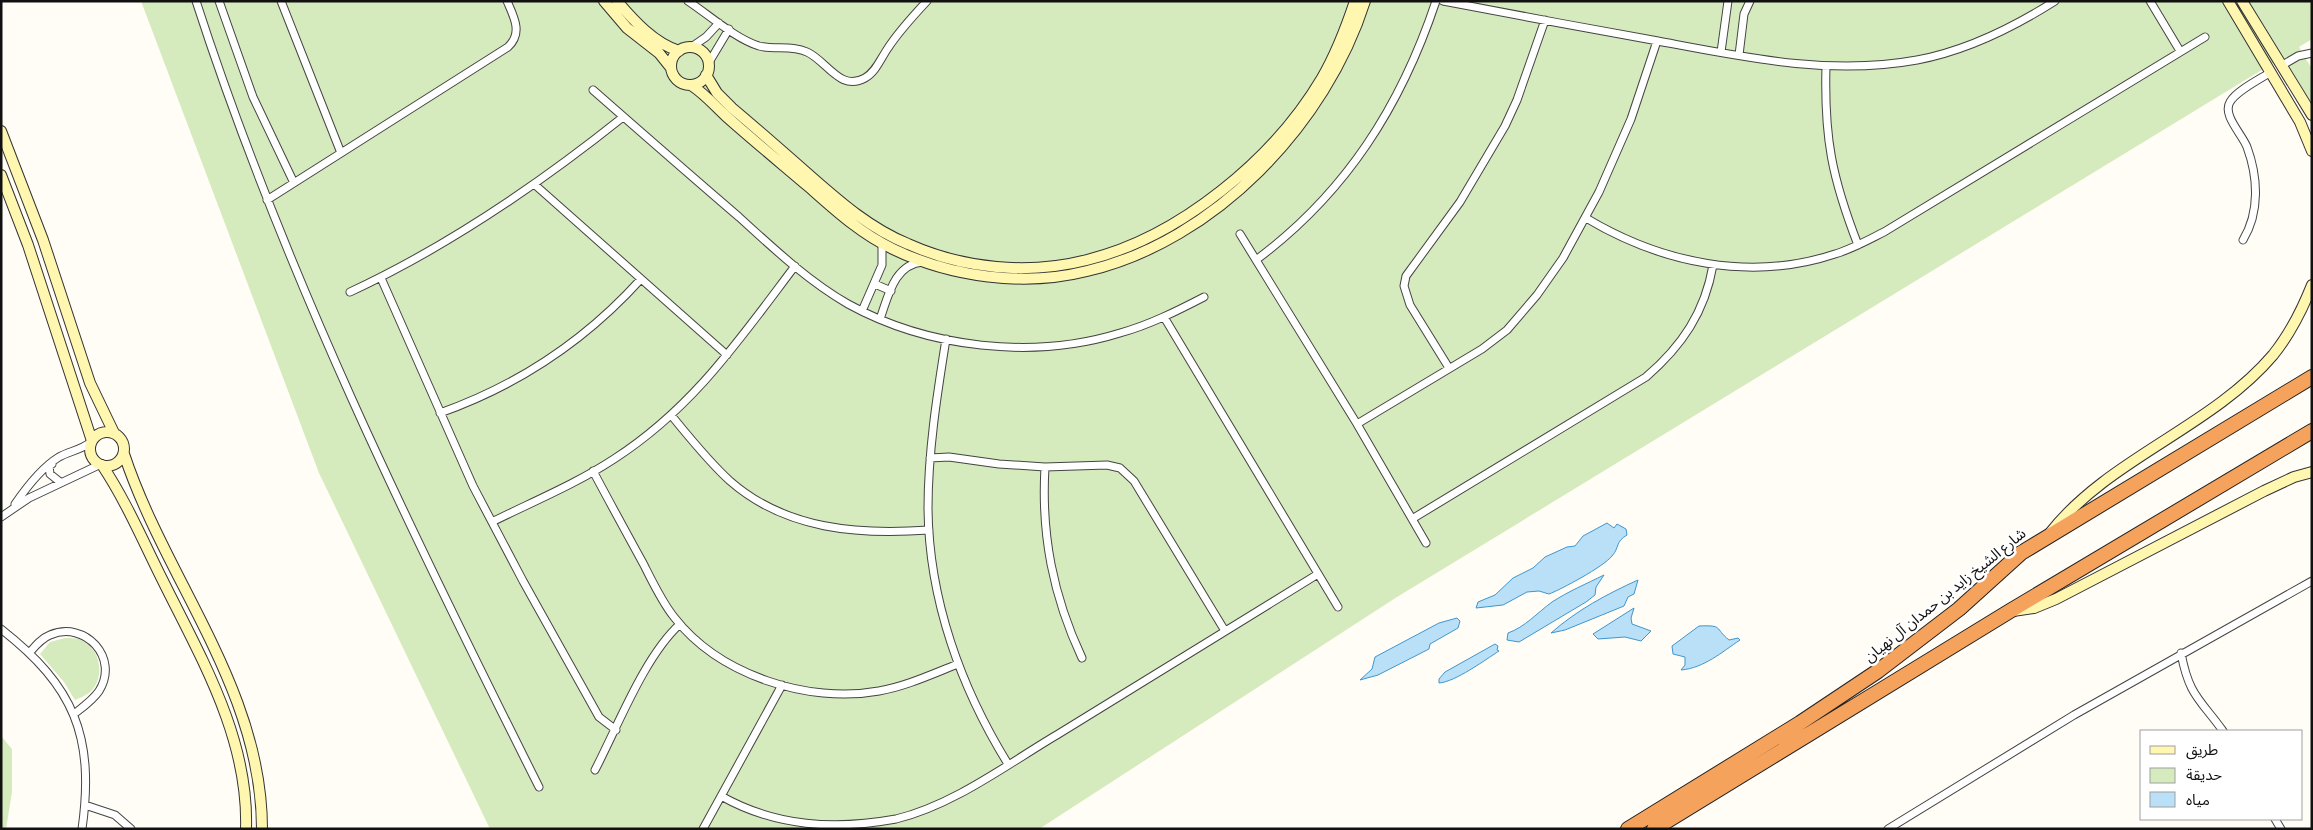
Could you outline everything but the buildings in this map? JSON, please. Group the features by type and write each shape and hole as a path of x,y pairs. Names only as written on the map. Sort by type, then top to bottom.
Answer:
{"highway":[{"name":"شارع الشيخ زايد بن حمدان آل نهيان","path":"1628,829 1800,723 1870,676 1952,614 2022,553 2312,377"},
{"path":"1654,829 2010,611 2312,432"}],"street":[{"path":"196,1 267,200 330,349 466,643 539,787"},
{"path":"219,1 253,96 294,183"},
{"path":"281,1 341,153"},
{"path":"267,200 508,47 515,39 517,29 507,1"},
{"path":"604,1 627,28 660,53 671,68 677,81 691,85 850,222 882,243 925,262 987,275 1026,278 1052,277 1086,272 1119,262 1178,233 1219,206 1241,188 1267,164 1295,132 1332,78 1352,38 1364,1"},
{"path":"617,1 634,22 664,44 702,52 708,64"},
{"path":"688,1 719,23 758,46 795,48 808,52 837,77 854,82 870,75 900,32 926,1"},
{"path":"706,75 717,94 762,134 844,205 891,237 926,252 963,262 1016,268 1052,267 1089,260 1148,236 1185,216 1234,181 1278,138 1314,91 1336,52 1355,1"},
{"path":"1256,260 1321,204 1353,166 1396,98 1436,1"},
{"path":"1443,1 1721,52 1826,66 1896,63 1939,54 1999,31 2031,16 2055,1"},
{"path":"1721,52 1728,1"},
{"path":"1739,55 1744,14 1750,1"},
{"path":"2150,1 2180,51"},
{"path":"2228,1 2300,122 2312,151"},
{"path":"2242,1 2312,115"},
{"path":"1450,368 1410,306 1404,286 1406,276 1460,202 1505,126 1524,83 1545,20"},
{"path":"671,68 673,58 706,37 719,23"},
{"path":"691,85 700,82 706,75 708,64 729,29"},
{"path":"1586,218 1628,241 1646,248 1713,265 1776,266 1806,262 1836,254 1892,227 2205,37"},
{"path":"1356,424 1496,338 1517,320 1537,296 1563,258 1586,218 1632,119 1657,41"},
{"path":"2281,66 2298,56 2312,53"},
{"path":"1826,66 1825,105 1827,138 1832,170 1840,201 1858,245"},
{"path":"2244,240 2253,221 2255,200 2254,178 2246,145 2229,116 2228,106 2234,97 2270,72"},
{"path":"593,90 795,266 833,294 862,311 912,330 971,344 1012,347 1067,344 1120,333 1164,317 1204,297"},
{"path":"350,292 381,278 450,240 534,184 623,117"},
{"path":"1,131 43,240 90,382 114,433 124,444 124,454 145,511 220,659 239,706 258,772 262,829"},
{"path":"1,175 28,245 91,442 90,453 92,458 101,465 130,514 221,700 242,774 246,829"},
{"path":"534,184 727,355"},
{"path":"1240,234 1426,543"},
{"path":"862,311 882,265 882,243"},
{"path":"880,319 897,277 904,269 914,263 925,262"},
{"path":"1412,519 1646,377 1672,353 1689,331 1706,294 1713,265"},
{"path":"492,522 594,471 633,446 671,416 700,387 727,355 795,266"},
{"path":"381,278 440,413 492,522 599,717 616,730"},
{"path":"440,413 501,388 552,358 594,326 641,278"},
{"path":"875,284 891,291"},
{"path":"2048,536 2078,501 2096,486 2195,419 2254,373 2272,355 2289,331 2312,285"},
{"path":"1164,317 1338,607"},
{"path":"946,339 930,458 929,530 939,600 958,664 978,710 1008,764"},
{"path":"671,416 731,482 756,500 784,514 820,525 857,531 894,532 929,530"},
{"path":"14,507 30,485 60,457 77,451 91,442 101,432 114,433"},
{"path":"1,517 14,507 60,482 101,465 112,465 124,454"},
{"path":"930,458 949,457 1045,467 1114,466 1130,475 1225,631"},
{"path":"49,466 50,474 60,482"},
{"path":"1045,467 1045,532 1052,576 1064,618 1082,658"},
{"path":"594,471 665,604 680,624 719,658 750,673 782,685 833,694 866,693 909,684 958,664"},
{"path":"2010,611 2034,608 2056,599 2264,491 2294,477 2312,472"},
{"path":"721,796 752,812 783,822 823,827 864,825 897,819 930,808 1008,764 1318,574"},
{"path":"1888,829 1993,763 2181,653 2312,581"},
{"path":"595,770 656,650 680,624"},
{"path":"1,629 30,652 59,685 74,714 83,752 85,805 82,829"},
{"path":"30,652 40,641 58,632 79,633 96,644 105,662 104,683 92,700 74,714"},
{"path":"2181,653 2186,678 2191,691 2222,730"},
{"path":"703,829 782,685"},
{"path":"85,805 114,815 131,829"}],"green space":[{"path":"141,1 2312,1 2312,39 2299,47 2312,69 2312,104 2283,57 1397,597 1039,829 490,829 319,473"},
{"path":"65,638 78,639 88,644 97,657 99,664 98,680 94,687 87,694 75,700 64,682 40,654 50,642"},
{"path":"1,736 12,749 12,792 6,829 1,829"}],"water":[{"path":"1607,523 1614,528 1617,524 1626,529 1627,535 1619,542 1612,556 1592,572 1549,594 1539,591 1527,592 1503,605 1476,608 1478,602 1495,595 1513,578 1533,568 1545,557 1567,547 1575,546 1583,536"},
{"path":"1604,575 1596,587 1595,595 1586,602 1519,642 1507,640 1508,633 1525,623 1552,602"},
{"path":"1638,580 1634,594 1628,597 1624,606 1565,630 1551,633 1593,603"},
{"path":"1634,608 1631,618 1632,624 1651,631 1641,641 1625,637 1598,639 1593,634"},
{"path":"1457,618 1460,621 1458,628 1430,644 1429,649 1378,675 1360,680 1372,669 1375,657 1439,623"},
{"path":"1699,626 1716,627 1729,640 1738,638 1740,640 1705,663 1681,670 1685,665 1685,657 1673,654 1672,646"},
{"path":"1495,644 1498,646 1497,650 1499,651 1461,675 1439,683 1439,679 1445,672"}]}
